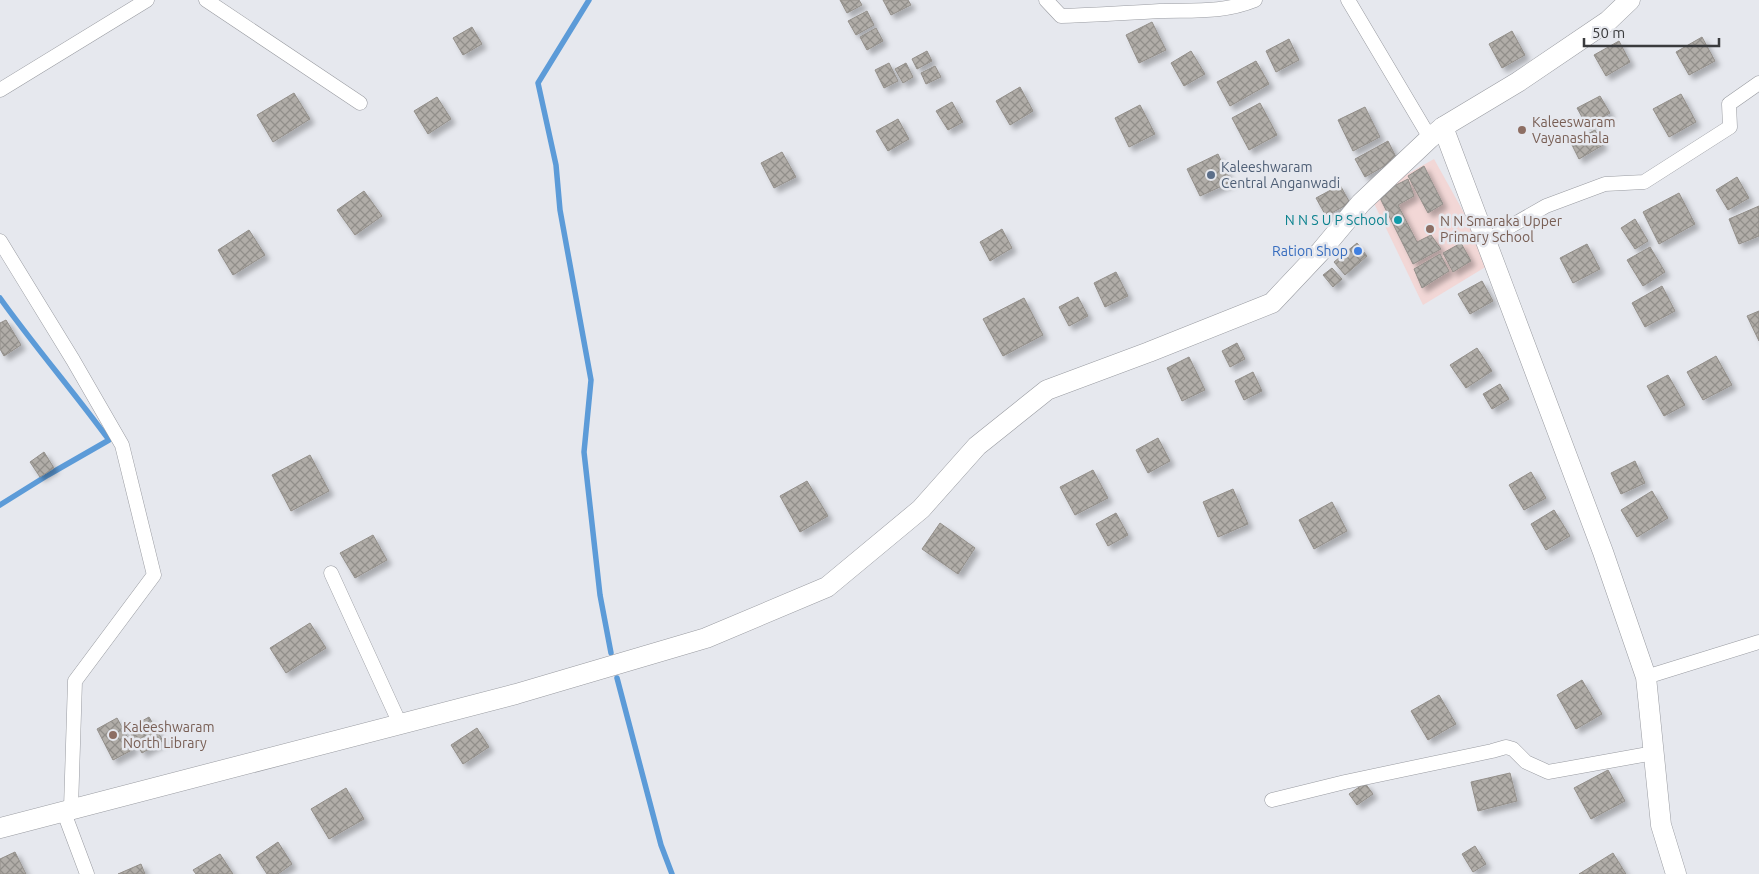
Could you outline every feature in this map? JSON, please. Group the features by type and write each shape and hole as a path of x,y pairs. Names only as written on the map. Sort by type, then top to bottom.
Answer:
{"street":[{"path":"0,90 147,0"},
{"path":"206,0 360,103"},
{"path":"1046,0 1061,16 1163,11 1208,11 1254,0"},
{"path":"1348,0 1437,133 1486,241 1603,552 1646,677 1661,825 1676,874"},
{"path":"0,828 67,809 516,694 706,638 827,587 921,509 977,446 1047,390 1272,303 1321,251 1361,203 1437,133 1518,82 1600,26 1630,0"},
{"path":"1486,241 1546,206 1605,184 1644,182 1730,127 1729,104 1759,83"},
{"path":"0,241 73,360 122,445 154,575 75,681 67,809 86,874"},
{"path":"331,573 400,724"},
{"path":"1646,677 1759,642"},
{"path":"1272,800 1506,747 1513,749 1526,762 1548,772 1654,753"}],"shaded area":[{"name":"N N Smaraka Upper Primary School","path":"1434,159 1492,263 1423,305 1370,195"}],"building":[{"path":"840,0 859,0 862,5 847,13"},
{"path":"883,0 908,0 911,5 891,15"},
{"path":"867,11 874,25 856,35 848,21"},
{"path":"1152,22 1166,50 1139,63 1126,35"},
{"path":"472,27 482,44 463,55 453,38"},
{"path":"876,28 883,41 867,50 860,37"},
{"path":"1512,31 1525,55 1502,68 1489,44"},
{"path":"1702,37 1715,61 1689,75 1676,52"},
{"path":"1289,39 1299,60 1276,72 1266,51"},
{"path":"1619,41 1630,62 1606,76 1594,55"},
{"path":"927,51 932,61 917,69 912,59"},
{"path":"1191,51 1205,74 1184,86 1171,63"},
{"path":"1256,61 1269,84 1230,106 1217,82"},
{"path":"889,63 898,81 884,88 875,70"},
{"path":"906,63 913,77 903,83 895,69"},
{"path":"935,66 941,77 926,84 921,73"},
{"path":"1020,87 1033,111 1010,125 996,101"},
{"path":"294,93 310,119 273,142 257,115"},
{"path":"1681,94 1696,122 1669,137 1653,109"},
{"path":"1600,96 1610,113 1587,126 1577,108"},
{"path":"437,97 451,119 428,134 414,111"},
{"path":"952,102 963,122 948,130 936,111"},
{"path":"1260,103 1277,135 1249,150 1232,118"},
{"path":"1140,105 1155,134 1129,147 1115,118"},
{"path":"1365,107 1380,137 1353,151 1338,120"},
{"path":"898,119 909,139 888,151 876,131"},
{"path":"1595,130 1603,145 1579,159 1571,143"},
{"path":"1388,141 1397,159 1365,177 1355,159"},
{"path":"782,152 796,177 774,188 761,163"},
{"path":"1218,154 1231,182 1200,196 1187,169"},
{"path":"1424,166 1443,204 1428,213 1408,176"},
{"path":"1737,177 1749,198 1728,210 1716,190"},
{"name":"N N S U P School","path":"1408,179 1414,196 1398,205 1417,242 1431,235 1441,249 1413,264 1378,194"},
{"path":"1340,185 1350,203 1326,216 1316,198"},
{"path":"364,191 382,216 355,235 337,210"},
{"path":"1679,193 1695,224 1659,244 1643,212"},
{"path":"1759,206 1759,236 1739,244 1729,219"},
{"path":"1635,219 1648,241 1635,249 1621,228"},
{"path":"1002,229 1012,248 990,261 980,242"},
{"path":"249,230 265,255 233,275 218,250"},
{"path":"1357,243 1367,256 1345,275 1334,262"},
{"path":"1461,243 1471,261 1453,272 1443,253"},
{"path":"1587,244 1600,269 1573,283 1560,258"},
{"path":"1650,247 1665,272 1643,286 1627,260"},
{"path":"1440,254 1449,271 1422,288 1414,269"},
{"path":"1332,268 1342,279 1333,287 1323,275"},
{"path":"1116,272 1128,296 1105,307 1094,283"},
{"path":"1482,281 1493,301 1470,314 1458,294"},
{"path":"1662,286 1675,311 1645,327 1632,303"},
{"path":"1078,297 1088,316 1069,326 1059,307"},
{"path":"1024,298 1043,335 1003,356 983,319"},
{"path":"1759,311 1759,341 1747,316"},
{"path":"6,320 21,345 4,356 0,349 0,323"},
{"path":"1237,343 1245,359 1230,367 1222,351"},
{"path":"1477,348 1492,371 1466,388 1450,365"},
{"path":"1716,356 1732,385 1703,400 1687,372"},
{"path":"1189,357 1205,390 1182,401 1167,368"},
{"path":"1253,372 1262,391 1244,400 1235,381"},
{"path":"1668,375 1685,405 1664,416 1647,386"},
{"path":"1500,384 1509,399 1492,409 1483,394"},
{"path":"1158,438 1170,461 1148,473 1136,450"},
{"path":"44,452 54,468 40,477 30,462"},
{"path":"310,455 329,491 291,511 272,475"},
{"path":"1635,461 1645,483 1621,494 1611,473"},
{"path":"1093,470 1108,498 1075,515 1060,487"},
{"path":"1531,472 1546,498 1524,510 1509,485"},
{"path":"807,481 828,516 800,532 780,496"},
{"path":"1233,489 1248,524 1218,537 1203,502"},
{"path":"1652,491 1668,518 1637,537 1621,510"},
{"path":"1332,502 1347,531 1314,549 1299,520"},
{"path":"1554,510 1570,536 1546,550 1531,524"},
{"path":"1116,513 1128,535 1108,546 1096,524"},
{"path":"940,523 975,548 958,574 922,549"},
{"path":"373,535 387,560 355,578 340,553"},
{"path":"310,623 326,648 286,673 270,648"},
{"path":"1582,680 1602,714 1576,729 1557,695"},
{"path":"1439,695 1456,724 1428,740 1411,711"},
{"path":"149,717 163,741 142,753 128,729"},
{"path":"117,718 134,749 113,760 97,729"},
{"path":"477,728 489,747 463,764 451,745"},
{"path":"1608,770 1625,801 1591,819 1574,788"},
{"path":"1510,773 1517,801 1478,811 1471,782"},
{"path":"1365,783 1373,794 1357,805 1349,794"},
{"path":"346,788 364,819 329,839 311,809"},
{"path":"278,842 292,864 278,874 267,874 256,857"},
{"path":"1475,846 1486,864 1473,872 1462,854"},
{"path":"15,852 26,874 0,874 0,859"},
{"path":"1613,853 1626,874 1579,874"},
{"path":"220,854 233,874 196,874 193,870"},
{"path":"141,864 145,874 118,874"}],"waterway":[{"path":"589,0 538,83 556,165 560,210 591,380 584,452 600,595 611,653"},
{"path":"0,298 109,440 0,505"},
{"path":"617,678 661,845 672,874"}],"place":[{"name":"Kaleeswaram Vayanashala","path":"1522,130"},
{"name":"Kaleeshwaram Central Anganwadi","path":"1211,175"},
{"name":"N N S U P School","path":"1398,220"},
{"name":"N N Smaraka Upper Primary School","path":"1430,229"},
{"name":"Ration Shop","path":"1358,251"},
{"name":"Kaleeshwaram North Library","path":"113,735"}]}
